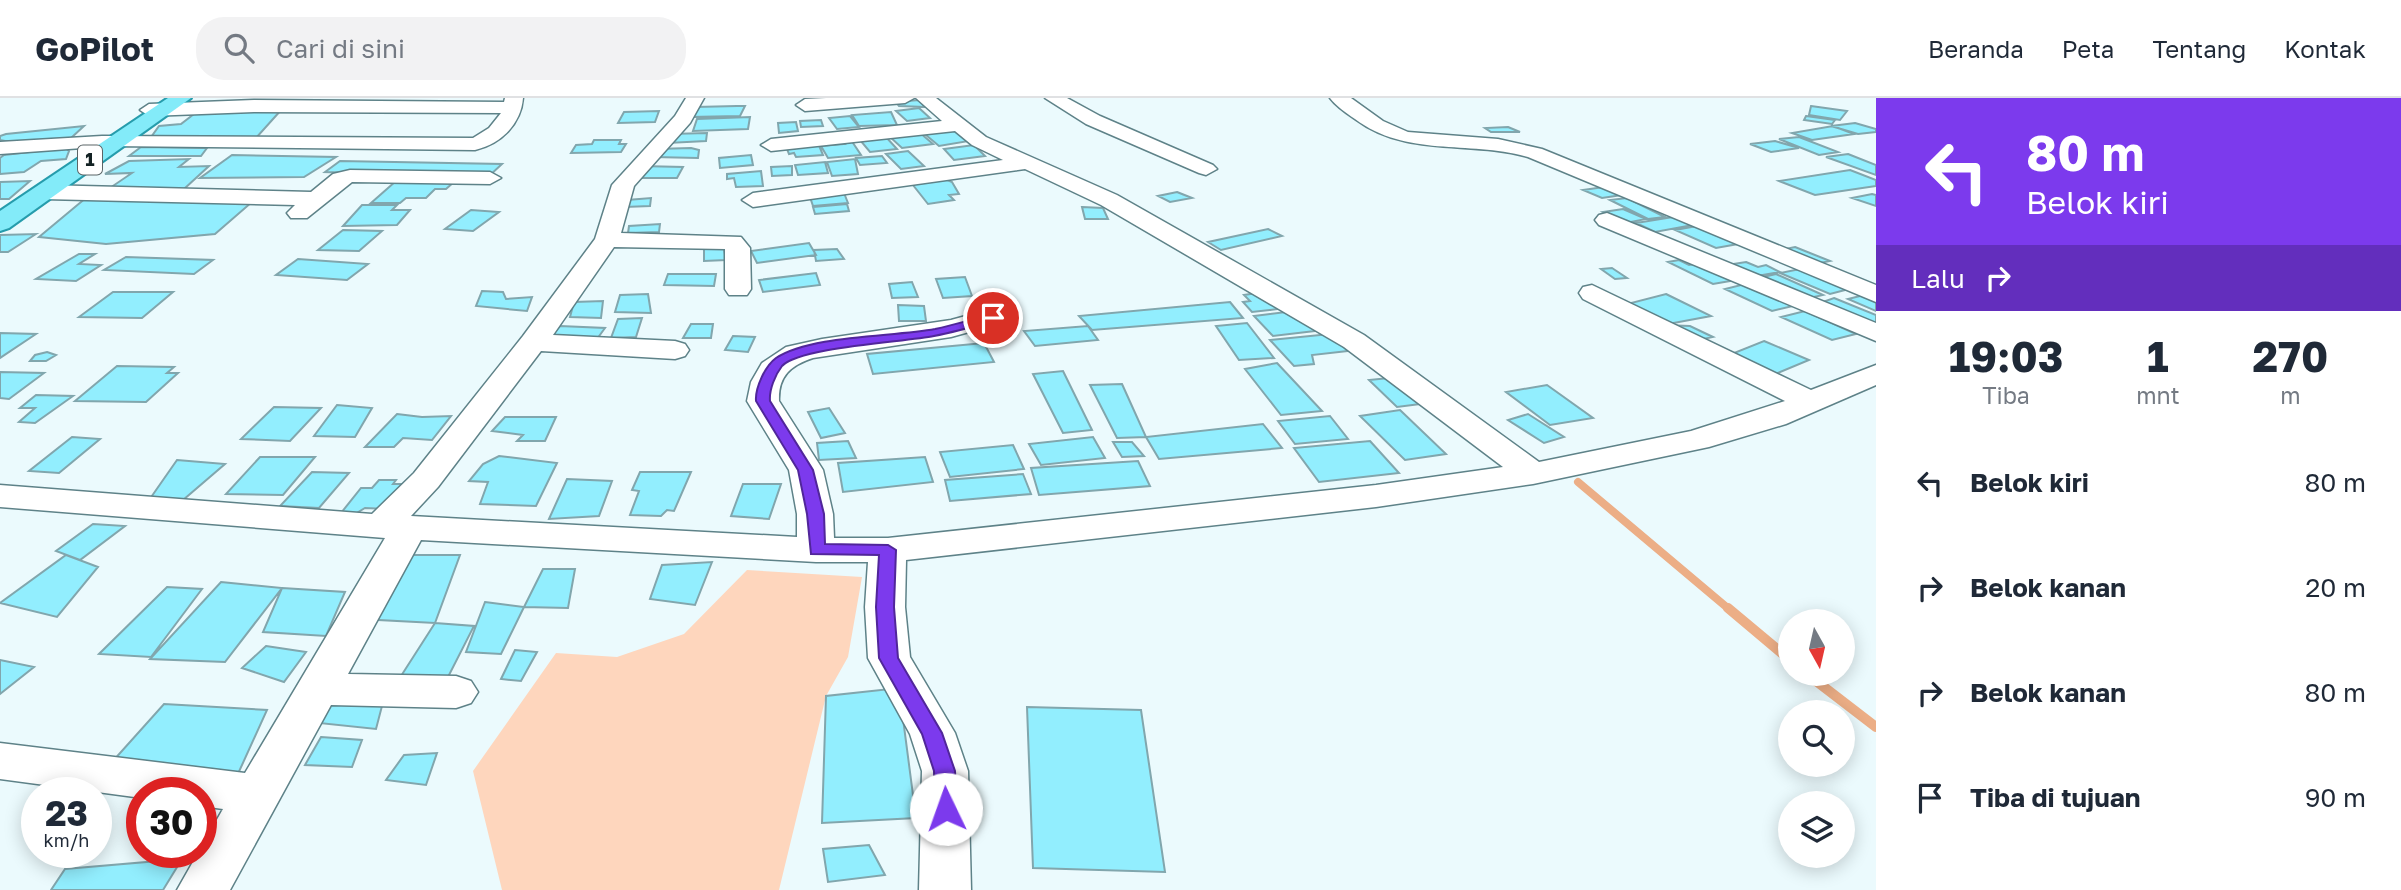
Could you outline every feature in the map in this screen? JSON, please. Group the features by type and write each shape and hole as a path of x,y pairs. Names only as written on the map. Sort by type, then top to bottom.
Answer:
{"main road":[{"name":"1","path":"0,213 165,103"},
{"name":"1","path":"0,223 109,142"}],"street":[{"path":"203,890 317,689 395,527 426,480 533,342 607,240 623,185 683,118 695,98"},
{"path":"806,105 905,98"},
{"path":"925,98 979,141 1109,200 1343,334 1548,471"},
{"path":"1054,98 1093,120 1206,169"},
{"path":"1339,98 1384,130 1400,136 1497,143 1528,150 1876,294"},
{"path":"0,148 109,142 263,141 465,145 481,142 497,133 514,103 165,103"},
{"path":"771,145 958,125"},
{"path":"753,200 1026,163"},
{"path":"288,222 341,179 350,176 490,178"},
{"path":"44,192 316,199"},
{"path":"1608,220 1876,332"},
{"path":"607,240 732,242 738,248 738,289"},
{"path":"1592,293 1810,402"},
{"path":"817,550 816,514 806,470 763,401 762,391 777,363 804,352 934,333 979,323 1006,313"},
{"path":"533,342 674,350"},
{"path":"0,496 395,527 817,550 888,550 1376,496 1548,471 1697,440 1775,416 1876,374"},
{"path":"888,550 885,607 889,658 932,733 944,771 947,828 945,890"},
{"path":"317,689 456,692"},
{"path":"0,761 258,794"}],"shaded area":[{"path":"747,570 862,577 848,657 826,696 779,890 502,890 473,771 556,653 617,657 684,634"}],"building":[{"path":"919,100 925,107 899,106 896,102"},
{"path":"745,106 740,116 689,117 695,107"},
{"path":"1811,106 1847,111 1840,120 1809,115"},
{"path":"919,108 930,118 907,121 896,111"},
{"path":"282,109 256,138 149,140 159,126 181,124 194,114"},
{"path":"659,111 655,122 618,123 624,112"},
{"path":"891,112 897,125 859,126 852,115"},
{"path":"850,116 859,127 837,129 829,118"},
{"path":"1806,116 1835,120 1832,124 1804,120"},
{"path":"750,117 748,129 693,131 697,119"},
{"path":"821,120 823,126 801,127 800,121"},
{"path":"796,122 798,131 779,133 778,123"},
{"path":"1855,123 1876,129 1876,132 1858,134 1831,126"},
{"path":"84,126 71,138 15,143 0,140 0,136 6,134"},
{"path":"950,126 969,141 939,146 920,130"},
{"path":"1833,126 1854,134 1812,140 1792,133"},
{"path":"1508,127 1520,132 1491,132 1485,128"},
{"path":"919,132 933,144 902,148 889,136"},
{"path":"707,133 706,141 668,143 670,134"},
{"path":"849,137 861,155 828,158 821,146 845,144 841,138"},
{"path":"886,137 897,149 870,152 860,140"},
{"path":"1799,137 1838,152 1819,155 1779,139"},
{"path":"594,140 621,140 619,144 626,144 621,152 571,153 576,145 592,144"},
{"path":"1775,141 1799,148 1771,152 1750,144"},
{"path":"818,143 823,155 796,157 794,153 789,154 787,149 794,149 792,145"},
{"path":"974,145 985,156 954,160 944,149"},
{"path":"141,147 207,148 201,156 129,156"},
{"path":"65,148 69,151 66,159 41,161 24,172 0,174 0,158 4,155"},
{"path":"656,149 699,150 698,158 654,157"},
{"path":"908,151 924,166 901,169 886,154"},
{"path":"1848,154 1876,165 1876,175 1826,157"},
{"path":"232,155 336,157 304,177 200,178"},
{"path":"751,155 753,165 720,168 719,158"},
{"path":"882,156 887,163 860,165 856,158"},
{"path":"189,159 179,167 209,166 184,189 104,192 132,173 105,174 129,161"},
{"path":"855,159 858,174 832,176 827,162"},
{"path":"340,161 502,164 488,177 325,172"},
{"path":"825,162 828,173 798,175 795,165"},
{"path":"640,166 683,167 677,178 633,178"},
{"path":"792,166 792,175 772,176 771,167"},
{"path":"1850,170 1876,180 1876,186 1815,195 1779,181"},
{"path":"761,171 763,186 736,187 734,178 727,179 727,174"},
{"path":"945,179 952,182 959,194 949,195 954,200 928,204 909,180"},
{"path":"30,181 9,199 0,199 0,182"},
{"path":"396,181 454,182 446,189 435,189 426,198 406,198 400,203 371,203"},
{"path":"1604,187 1622,195 1602,198 1583,190"},
{"path":"1177,192 1192,198 1170,202 1158,196"},
{"path":"844,193 848,203 813,206 810,197"},
{"path":"1876,195 1876,206 1852,198"},
{"path":"87,197 252,202 215,234 106,244 39,237"},
{"path":"651,198 650,206 625,207 627,200"},
{"path":"1627,198 1665,217 1648,219 1610,200"},
{"path":"847,204 849,211 815,214 813,207"},
{"path":"362,205 397,205 392,210 410,210 397,225 343,226"},
{"path":"1082,207 1103,208 1108,219 1085,219"},
{"path":"1623,209 1646,219 1626,223 1603,212"},
{"path":"471,210 499,212 473,231 445,229"},
{"path":"1673,217 1693,225 1655,232 1636,223"},
{"path":"660,224 659,232 628,233 629,226"},
{"path":"1697,226 1738,244 1716,248 1675,230"},
{"path":"1268,229 1282,236 1221,250 1208,242"},
{"path":"343,230 382,231 359,251 318,250"},
{"path":"36,234 8,252 0,252 0,235"},
{"path":"809,243 816,255 757,263 751,251"},
{"path":"1795,247 1830,261 1810,265 1776,251"},
{"path":"704,248 724,249 726,260 704,261"},
{"path":"837,249 844,259 816,261 814,250"},
{"path":"79,254 95,254 79,264 101,265 76,281 36,279"},
{"path":"126,257 213,260 194,274 104,270"},
{"path":"298,259 368,264 347,280 276,275"},
{"path":"1679,260 1689,265 1701,263 1736,280 1713,284 1668,262"},
{"path":"1746,262 1758,267 1766,265 1780,272 1751,277 1727,265"},
{"path":"1612,268 1627,278 1615,279 1601,269"},
{"path":"1800,269 1849,289 1830,294 1780,273"},
{"path":"816,273 820,285 763,292 759,280"},
{"path":"668,274 716,274 714,286 664,285"},
{"path":"1776,274 1823,295 1805,299 1759,278"},
{"path":"965,277 972,296 943,298 936,279"},
{"path":"912,282 918,297 892,298 889,284"},
{"path":"1745,284 1793,306 1772,311 1725,289"},
{"path":"482,291 503,292 506,299 532,297 527,311 476,306"},
{"path":"113,292 173,292 142,318 79,317"},
{"path":"1257,293 1286,308 1252,312 1243,302 1250,301 1244,295"},
{"path":"648,294 651,313 615,312 620,295"},
{"path":"1666,294 1711,316 1663,325 1627,304"},
{"path":"1864,295 1876,300 1876,311 1848,299"},
{"path":"1834,298 1876,315 1876,325 1817,304"},
{"path":"603,301 601,318 570,317 574,302"},
{"path":"1230,302 1243,318 1092,330 1079,316"},
{"path":"898,305 924,306 926,321 899,321"},
{"path":"1294,311 1315,331 1273,336 1254,316"},
{"path":"1805,311 1856,334 1832,340 1781,317"},
{"path":"642,318 636,337 611,338 618,319"},
{"path":"1247,323 1274,358 1239,360 1216,326"},
{"path":"691,324 713,324 711,338 683,338"},
{"path":"1663,325 1690,326 1713,337 1694,341"},
{"path":"560,326 605,328 594,343 546,341"},
{"path":"1088,326 1098,340 1035,346 1024,331"},
{"path":"0,333 36,334 0,358"},
{"path":"1330,334 1348,351 1312,355 1314,364 1294,366 1270,340"},
{"path":"733,336 755,337 748,352 725,350"},
{"path":"1764,341 1809,360 1773,375 1729,355"},
{"path":"984,343 994,362 873,374 867,354"},
{"path":"47,352 56,355 46,361 30,361 35,355"},
{"path":"1277,363 1322,411 1281,415 1245,369"},
{"path":"117,366 174,367 167,373 178,373 146,402 75,401"},
{"path":"1063,371 1092,430 1063,433 1033,374"},
{"path":"0,372 44,373 9,399 0,398"},
{"path":"1399,377 1428,403 1397,407 1369,380"},
{"path":"1122,384 1146,437 1117,438 1090,385"},
{"path":"1547,385 1593,418 1550,425 1506,392"},
{"path":"36,395 73,396 35,423 19,422 35,408 20,408"},
{"path":"337,405 372,408 355,437 314,436"},
{"path":"274,407 321,408 290,441 241,439"},
{"path":"829,408 845,433 821,438 808,412"},
{"path":"1400,410 1446,454 1405,460 1360,416"},
{"path":"397,414 451,416 432,440 403,438 394,447 365,447"},
{"path":"1528,414 1564,437 1544,443 1508,420"},
{"path":"1330,416 1348,439 1295,444 1278,421"},
{"path":"505,417 556,417 545,441 517,441 523,435 492,431"},
{"path":"1263,424 1282,448 1159,459 1146,437"},
{"path":"72,437 100,439 59,473 29,471"},
{"path":"1093,437 1105,458 1041,465 1029,444"},
{"path":"848,441 856,458 819,460 817,443"},
{"path":"1370,441 1399,473 1319,482 1294,448"},
{"path":"1113,442 1132,442 1144,456 1122,457"},
{"path":"1013,445 1024,469 950,477 940,452"},
{"path":"499,456 557,463 536,506 480,504 488,482 469,481 483,464"},
{"path":"260,457 315,457 283,495 226,494"},
{"path":"925,457 933,482 843,492 838,463"},
{"path":"177,460 225,464 183,500 147,503"},
{"path":"1138,461 1150,486 1039,495 1031,468"},
{"path":"312,472 349,473 319,508 280,506"},
{"path":"640,472 691,472 674,511 667,510 661,516 630,515 639,491 632,490"},
{"path":"1023,474 1031,494 950,501 945,480"},
{"path":"567,479 612,481 599,516 549,519"},
{"path":"379,480 396,480 393,484 404,484 387,509 365,508 355,514 341,513 361,488 372,488"},
{"path":"743,484 781,484 769,519 731,516"},
{"path":"93,524 125,526 80,560 56,551"},
{"path":"66,555 98,567 57,617 0,603"},
{"path":"410,555 460,555 435,623 360,619"},
{"path":"712,562 695,605 650,599 662,565"},
{"path":"543,569 575,569 568,608 524,607"},
{"path":"221,582 282,588 225,662 150,659"},
{"path":"167,587 202,589 151,657 99,654"},
{"path":"282,588 345,592 326,636 263,632"},
{"path":"485,602 524,607 501,654 466,652"},
{"path":"435,623 474,626 447,679 401,676"},
{"path":"266,646 306,652 284,682 242,668"},
{"path":"515,650 537,652 521,681 501,679"},
{"path":"0,660 34,667 0,694"},
{"path":"899,688 916,818 822,823 826,696"},
{"path":"332,701 382,706 376,729 319,723"},
{"path":"164,704 267,710 237,776 112,762"},
{"path":"1027,707 1141,710 1165,872 1033,868"},
{"path":"321,737 362,740 352,767 305,765"},
{"path":"437,753 426,785 386,780 404,755"},
{"path":"869,845 885,875 828,882 823,849"},
{"path":"126,864 126,868 176,868 163,890 51,890 65,869 112,868 112,865"}],"waterway":[{"path":"1578,482 1730,610"},
{"path":"1728,608 1778,650"},
{"path":"1823,686 1876,727"}],"route":[{"path":"946,809 944,771 932,733 889,658 885,607 888,550 817,550 816,514 806,470 763,401 762,391 777,363 789,356 827,347 934,333 993,318"}]}
